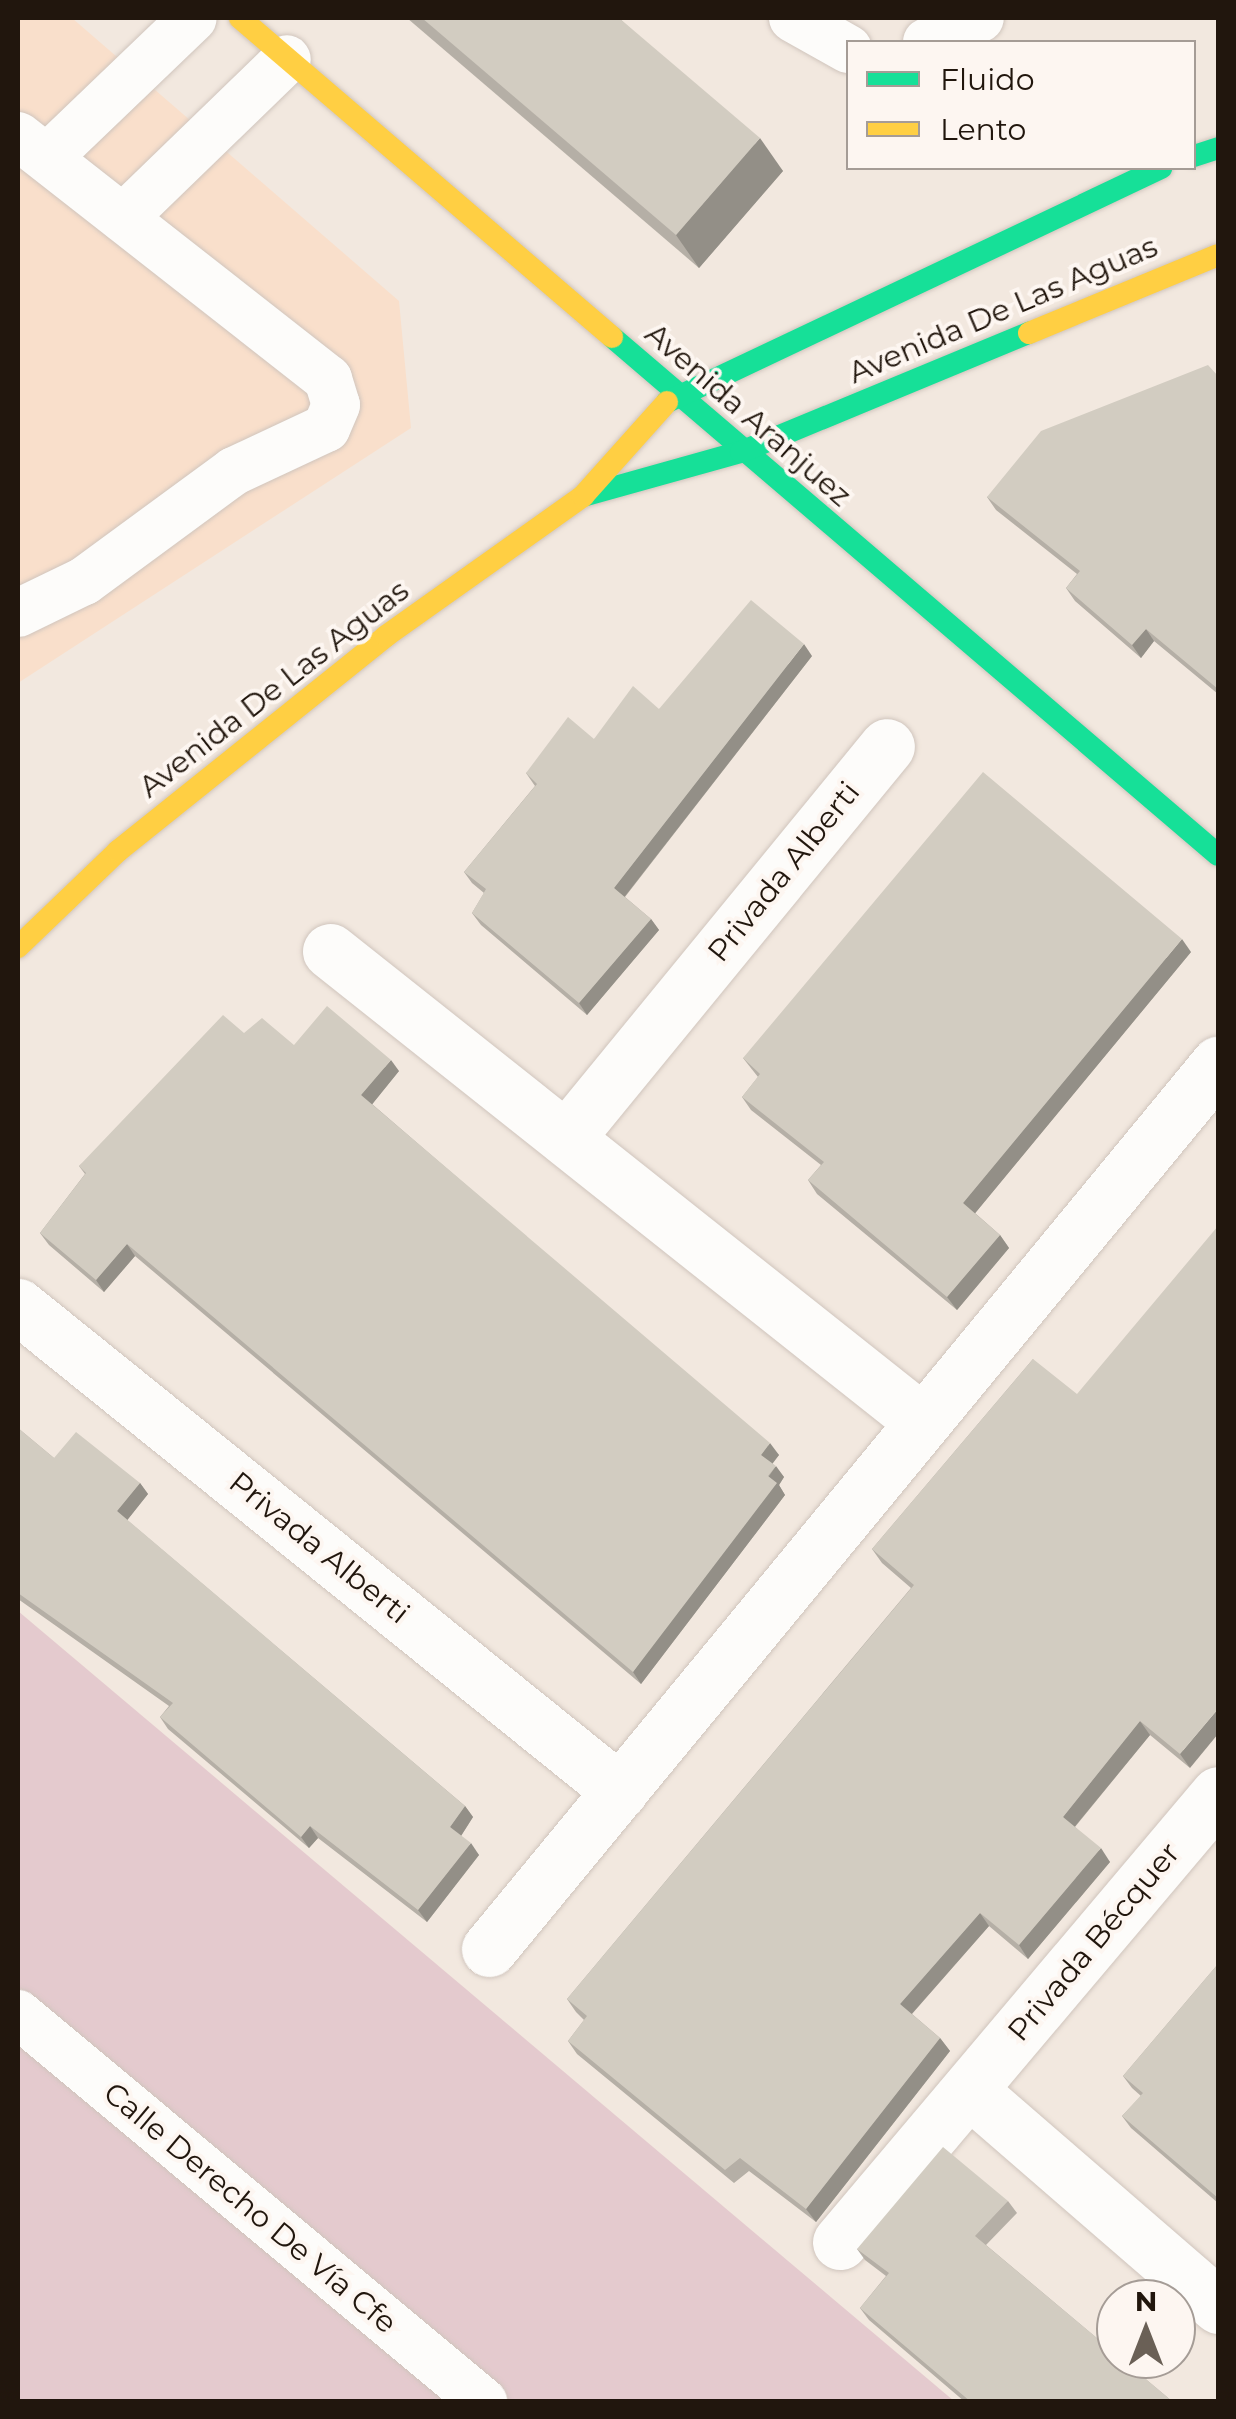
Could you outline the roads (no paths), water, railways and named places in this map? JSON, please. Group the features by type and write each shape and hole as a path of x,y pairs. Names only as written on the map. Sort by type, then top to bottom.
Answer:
{"main road":[{"name":"Avenida Aranjuez","path":"240,18 677,390 741,452 1218,855"},
{"name":"Avenida De Las Aguas","path":"18,947 118,851 386,636 583,496 677,390 1147,170"},
{"name":"Avenida De Las Aguas","path":"583,496 741,452 1218,255"}],"street":[{"name":"Privada Alberti","path":"567,1137 887,746"},
{"path":"330,950 923,1422"},
{"path":"489,1949 1218,1064"},
{"name":"Privada Alberti","path":"18,1306 620,1790"},
{"name":"Privada Bécquer","path":"840,2242 1218,1794"},
{"path":"969,2090 1218,2306"}],"lane":[{"path":"18,614 84,581 234,471 326,428 336,405 328,379 33,146 193,18"},
{"path":"793,18 846,48"},
{"path":"938,40 980,18"},
{"path":"122,218 286,60"},
{"name":"Calle Derecho De Vía Cfe","path":"18,2014 483,2402"}]}
